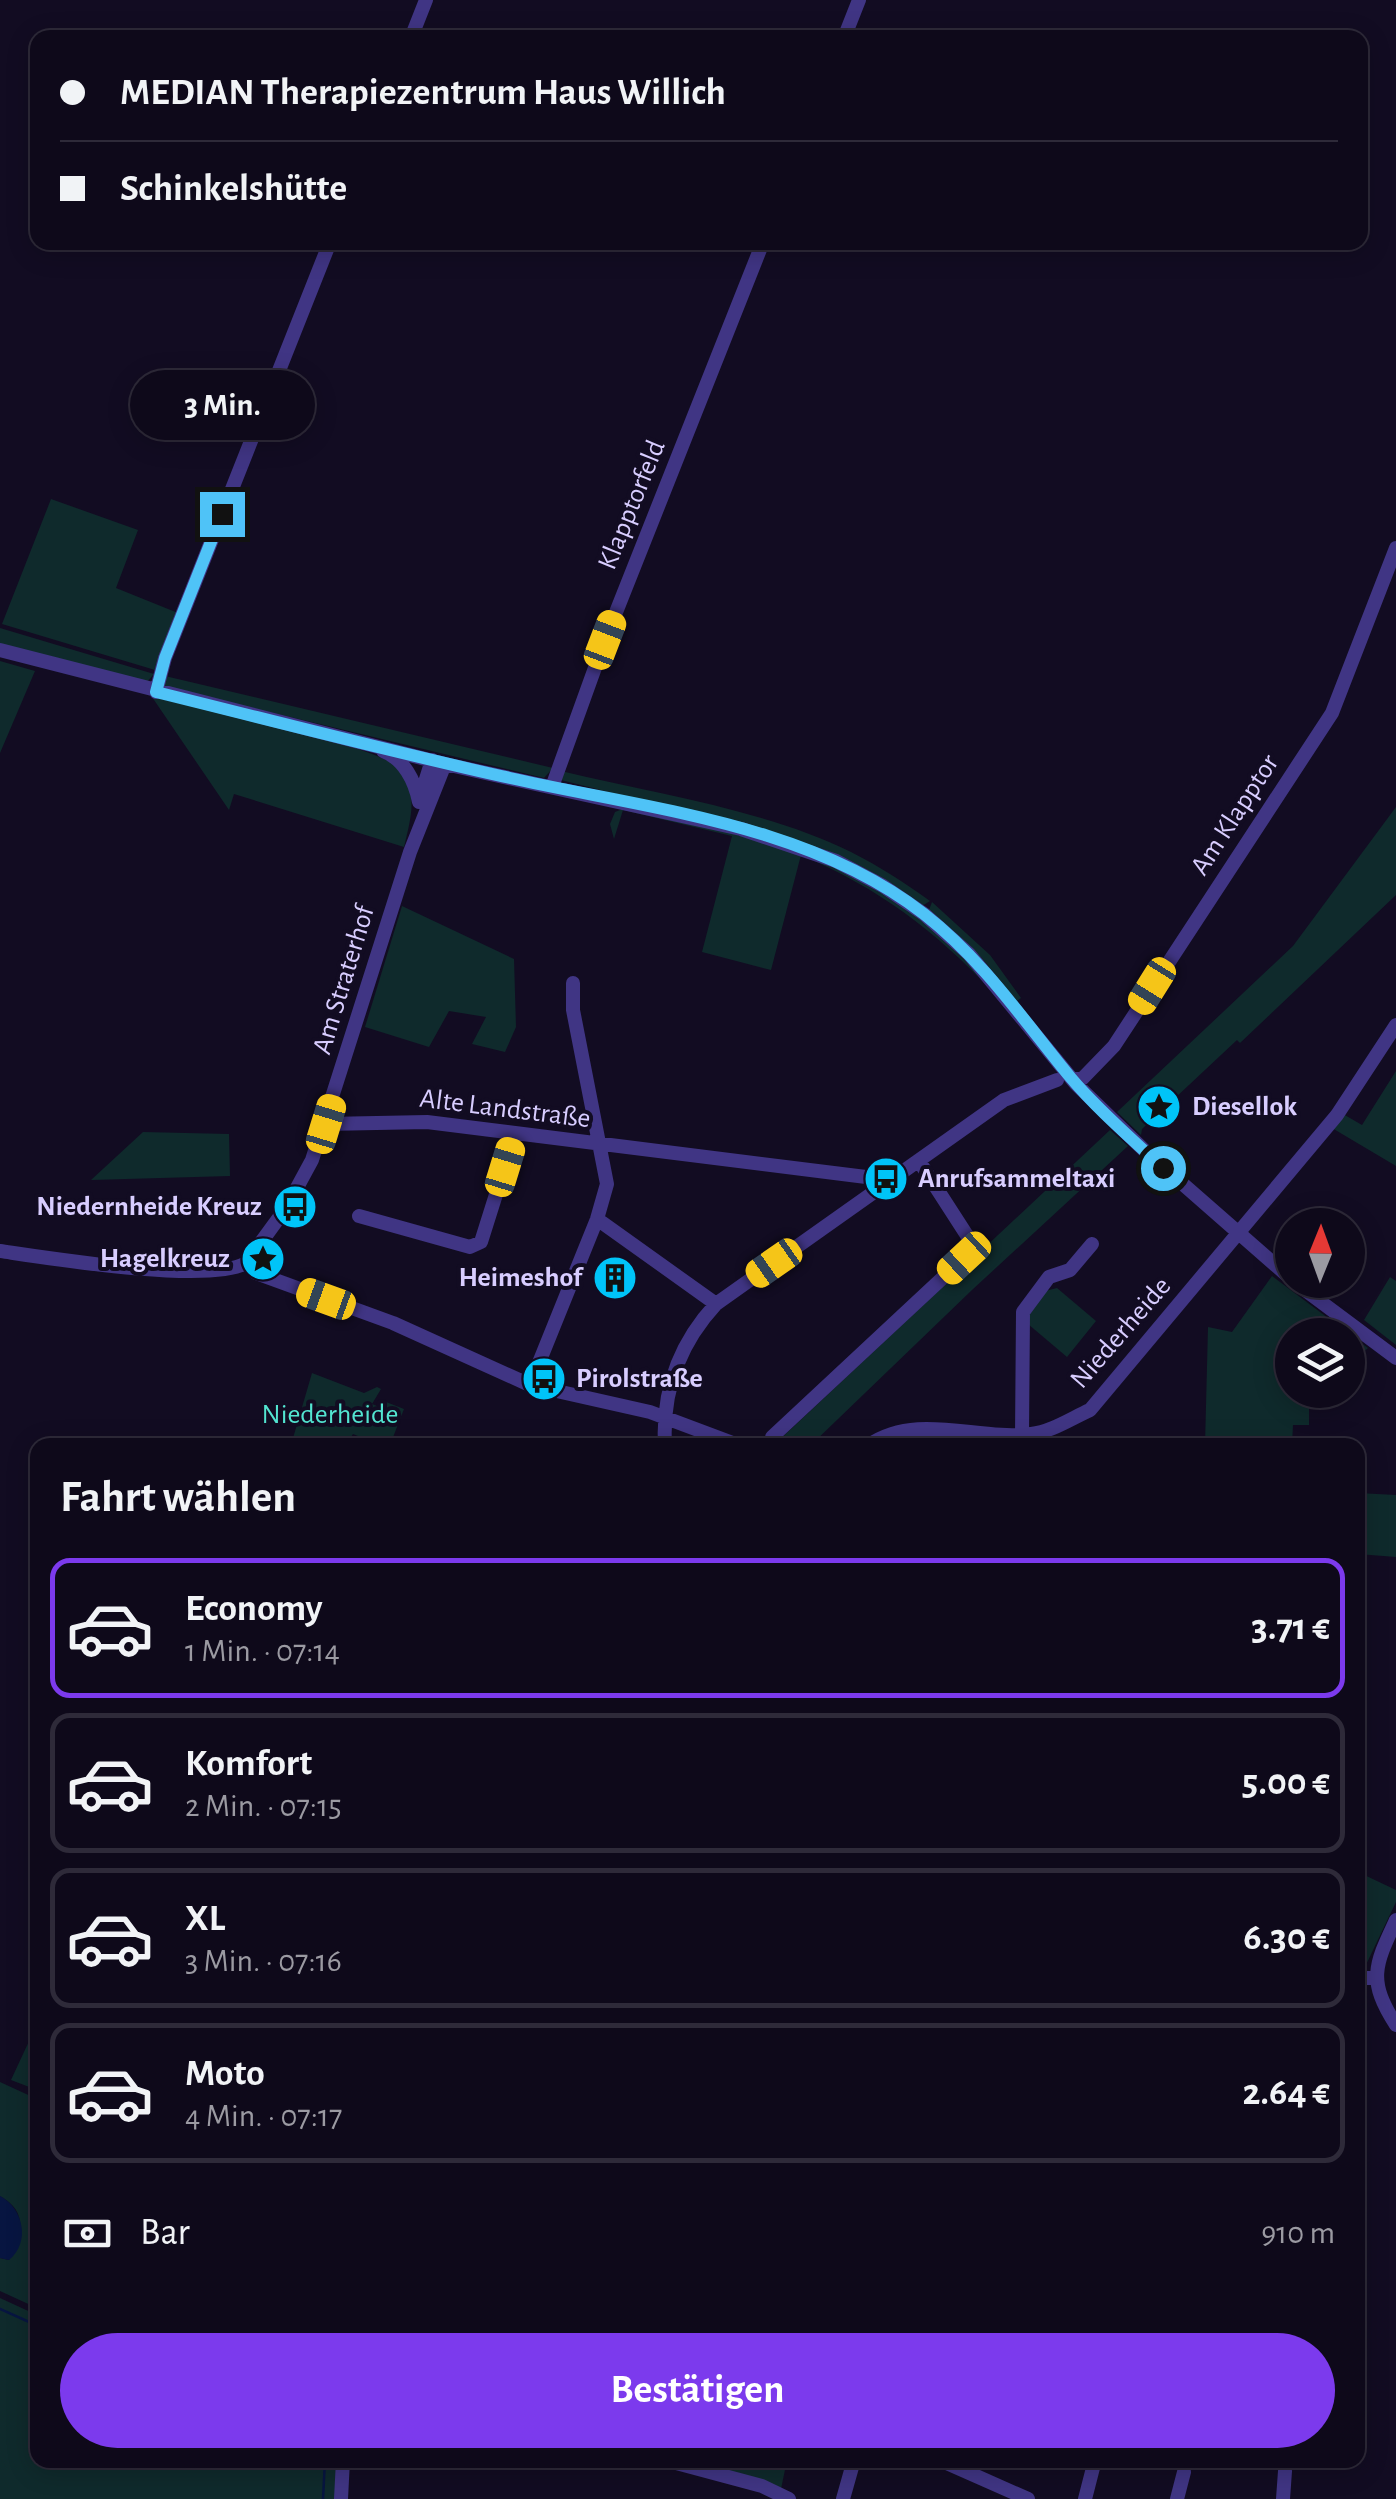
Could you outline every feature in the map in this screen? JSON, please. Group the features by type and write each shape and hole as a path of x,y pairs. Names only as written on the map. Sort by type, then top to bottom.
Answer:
{"street":[{"path":"414,30 426,0"},
{"path":"847,30 859,0"},
{"path":"156,692 165,658 327,250"},
{"name":"Klapptorfeld","path":"552,787 605,640 760,250"},
{"name":"Am Klapptor","path":"1064,1080 1082,1079 1114,1046 1332,713 1396,548"},
{"path":"0,650 439,762 741,829 836,861 924,914 969,954 1064,1080 1304,1291 1396,1358"},
{"path":"354,740 391,754 415,781 419,802"},
{"name":"Am Straterhof","path":"410,852 419,802 439,762"},
{"name":"Am Straterhof","path":"326,1124 439,762"},
{"path":"530,1385 597,1219 607,1184 573,1010 574,984"},
{"name":"Niederheide","path":"880,1438 911,1428 1035,1434 1090,1410 1343,1108 1396,1025"},
{"path":"665,1438 673,1373 683,1346 716,1304 1004,1100 1064,1080"},
{"name":"Alte Landstraße","path":"326,1124 427,1122 890,1180"},
{"path":"0,1251 177,1270 212,1271 246,1264 292,1198 326,1124"},
{"path":"359,1216 470,1247 481,1242 515,1134"},
{"path":"772,1437 964,1258 968,1237 919,1161"},
{"path":"597,1219 716,1304"},
{"path":"1022,1434 1023,1312 1049,1278 1070,1270 1092,1244"},
{"path":"246,1264 256,1273 393,1323 530,1385 665,1416 720,1438"},
{"path":"1396,1920 1376,1962 1375,1978 1396,2025"},
{"path":"1365,1978 1375,1978"},
{"path":"343,2468 345,2498"},
{"path":"695,2468 762,2486 789,2499"},
{"path":"843,2499 852,2468"},
{"path":"958,2468 1028,2499"},
{"path":"1084,2499 1092,2468"},
{"path":"1177,2499 1184,2472"},
{"path":"1283,2499 1285,2472"}],"green space":[{"path":"51,499 138,530 116,588 178,613 155,670 2,624"},
{"path":"0,628 154,674 146,683 0,645"},
{"path":"0,661 35,671 0,753"},
{"path":"165,676 553,768 544,778 165,687"},
{"path":"152,697 327,739 389,761 403,772 410,791 404,847 234,794 229,810"},
{"path":"561,771 782,824 861,857 930,901 922,906 873,874 791,838 561,780"},
{"path":"1396,807 1396,895 1240,1043 1237,1040 1142,1129 1141,1135 1117,1112 1293,946"},
{"path":"625,808 759,841 802,855 845,873 923,919 958,950 992,991 904,913 856,882 801,855 771,970 702,952 732,836 623,810 614,839 610,824 615,812"},
{"path":"932,902 990,955 1021,998 1017,1001 984,961 929,910"},
{"path":"402,906 514,959 516,1027 505,1052 472,1044 486,1017 449,1011 429,1047 365,1027"},
{"path":"1396,1071 1396,1166 1332,1128 1343,1114 1362,1125"},
{"path":"1110,1130 1128,1146 818,1438 781,1438"},
{"path":"143,1132 229,1134 230,1176 91,1180"},
{"path":"1272,1276 1275,1298 1301,1298 1328,1318 1275,1318 1275,1408 1309,1408 1309,1425 1293,1425 1292,1438 1205,1438 1208,1327 1232,1332"},
{"path":"1390,1277 1396,1281 1396,1345 1365,1318"},
{"path":"1057,1288 1096,1321 1067,1357 1028,1324 1027,1311 1045,1291"},
{"name":"Niederheide","path":"312,1373 364,1393 377,1387 381,1389 372,1404 377,1406 381,1400 404,1409 393,1438 353,1434 350,1438 293,1438"},
{"path":"1365,1493 1396,1495 1396,1557 1365,1555"},
{"path":"1365,1875 1396,1890 1396,1902 1365,1967"},
{"path":"30,2039 30,2087 11,2080"},
{"path":"0,2082 30,2096 30,2305 0,2291 0,2258 9,2260 20,2225 15,2209 0,2196"},
{"path":"0,2298 30,2312 30,2468 339,2468 337,2499 0,2499"},
{"path":"722,2468 785,2468 781,2489"}],"water":[{"path":"0,2196 14,2209 21,2226 20,2244 9,2260 0,2258"}],"waterway":[{"path":"0,2309 30,2322"},
{"path":"323,2499 325,2468"}],"place":[{"name":"Diesellok","path":"1159,1107"},
{"name":"Anrufsammeltaxi","path":"886,1179"},
{"name":"Niedernheide Kreuz","path":"295,1207"},
{"name":"Hagelkreuz","path":"263,1259"},
{"name":"Heimeshof","path":"615,1278"},
{"name":"Pirolstraße","path":"544,1379"}],"route":[{"path":"222,514 165,658 156,692 445,764 741,829 836,861 924,914 969,954 1082,1090 1163,1168"}]}
